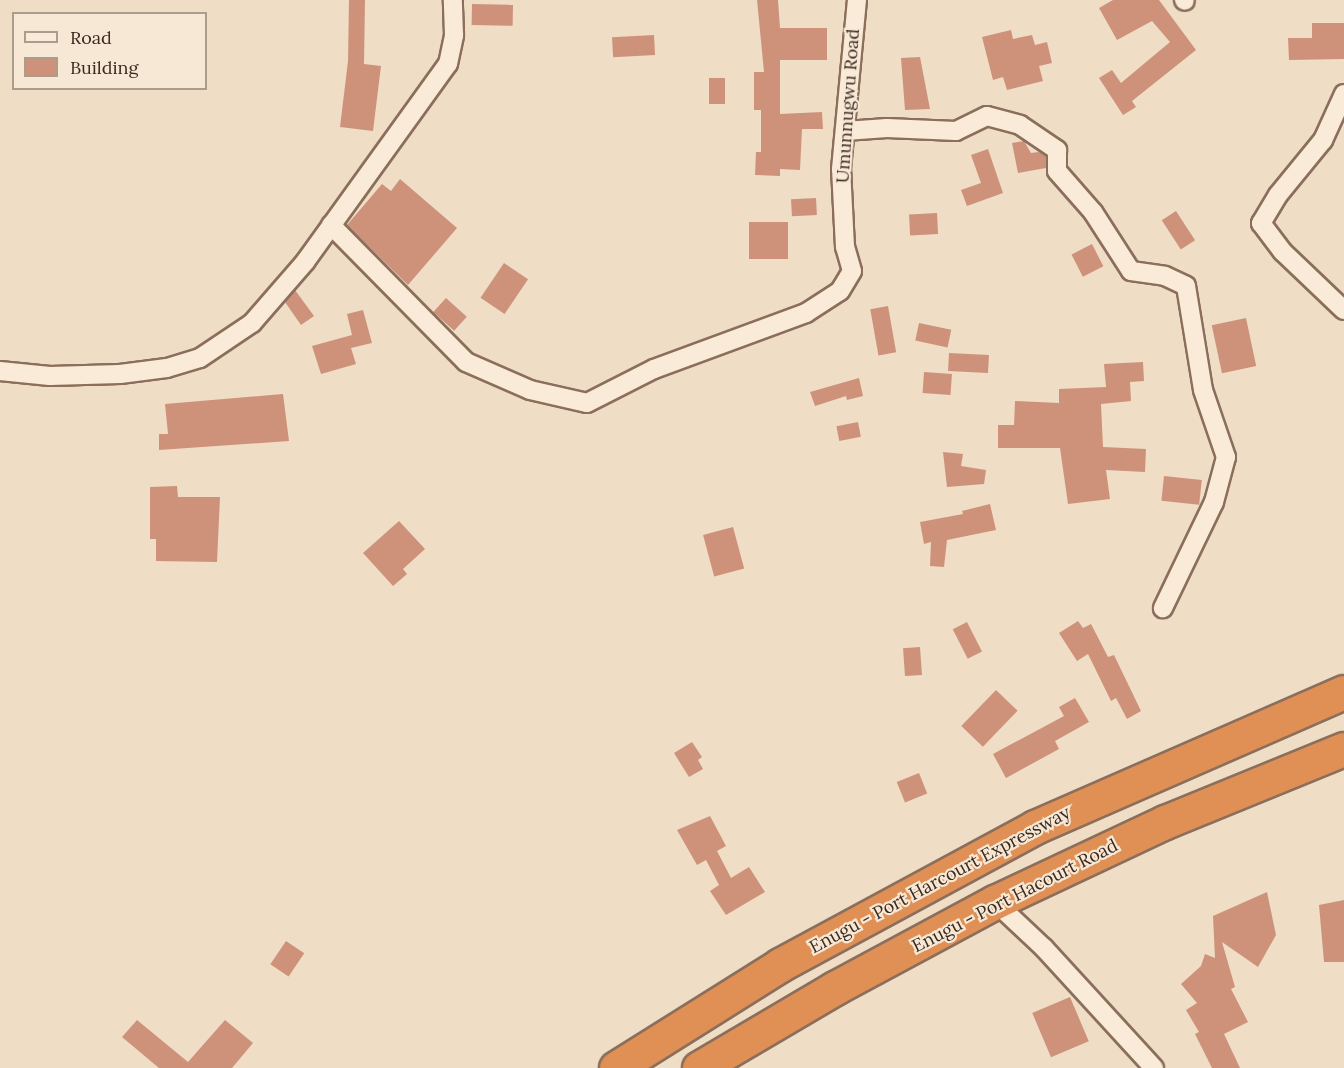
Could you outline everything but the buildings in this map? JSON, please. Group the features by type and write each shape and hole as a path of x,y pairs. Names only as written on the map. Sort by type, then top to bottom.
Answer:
{"highway":[{"name":"Enugu - Port Harcourt Expressway","path":"616,1068 780,965 1035,827 1344,692"},
{"name":"Enugu - Port Hacourt Road","path":"699,1068 836,988 995,902 1165,822 1344,749"}],"street":[{"path":"0,371 50,376 120,374 167,368 200,358 266,309 331,225 448,64 454,35 453,0"},
{"name":"Umunnugwu Road","path":"331,225 466,362 530,390 587,403 654,369 806,313 840,291 852,271 845,247 841,169 857,0"},
{"path":"1344,94 1323,140 1278,195 1261,223 1283,252 1344,310"},
{"path":"844,131 956,131 987,116 1020,125 1057,150 1057,171 1094,212 1131,271 1165,276 1186,286 1203,390 1226,457 1214,502 1163,608"},
{"path":"995,902 1044,948 1154,1068"}]}
